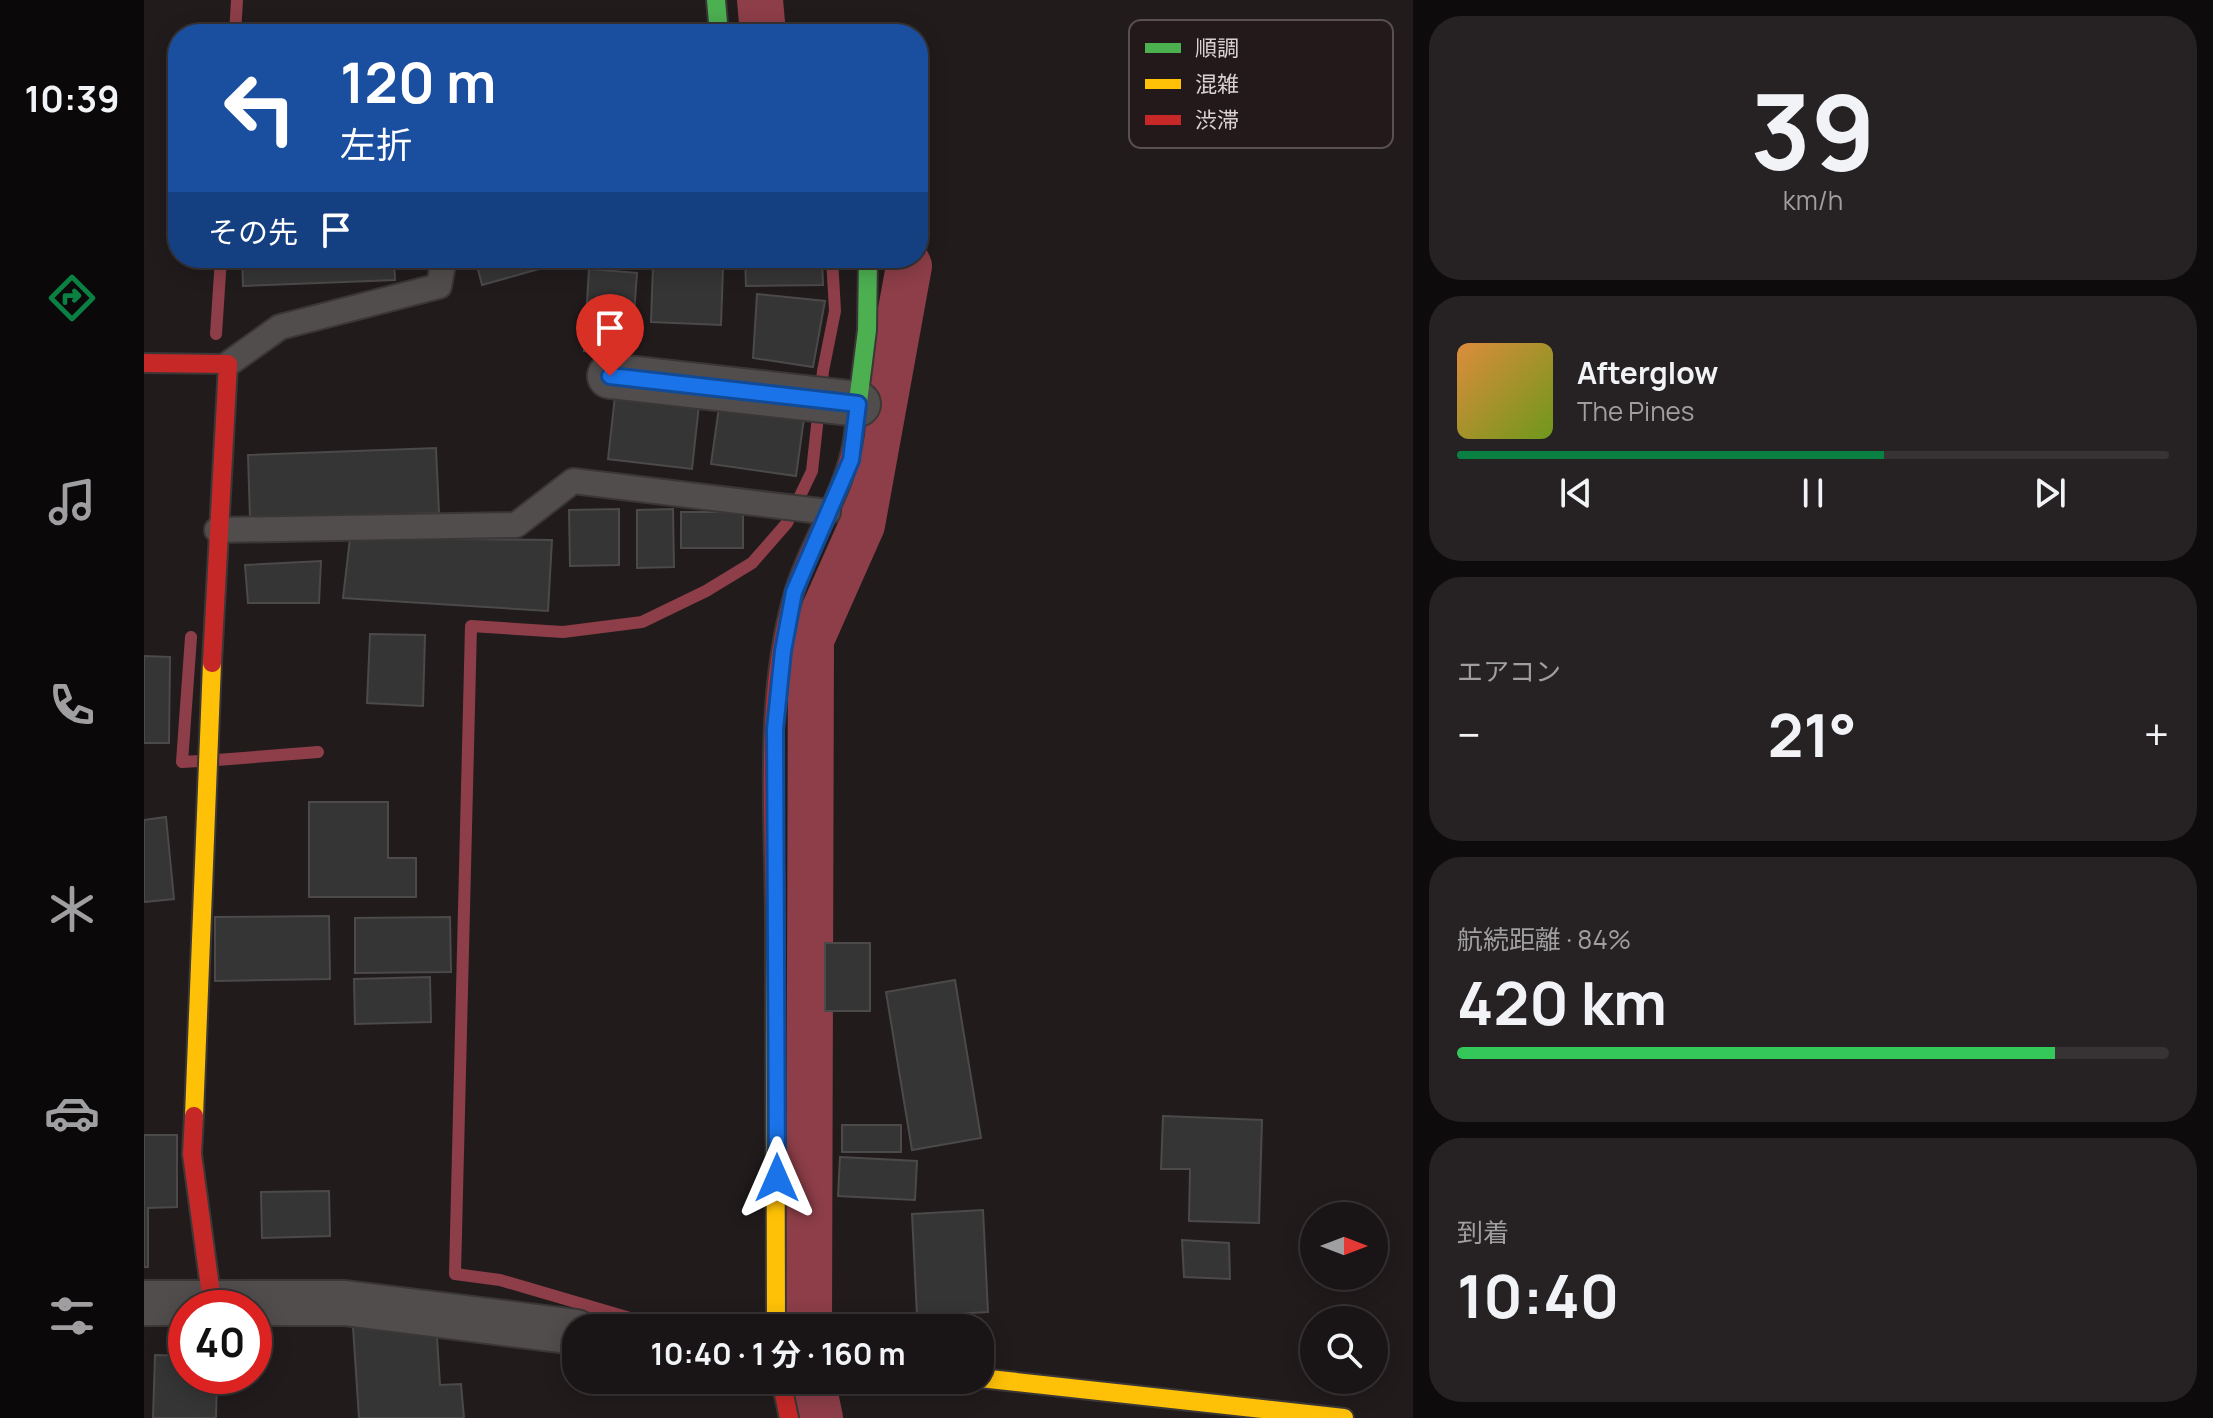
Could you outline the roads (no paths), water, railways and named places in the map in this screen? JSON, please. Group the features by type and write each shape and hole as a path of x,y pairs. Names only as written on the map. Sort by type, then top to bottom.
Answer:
{"street":[{"path":"776,1314 775,729 783,651 794,592 851,460 867,330 868,268"},
{"path":"144,363 228,364 217,530 192,1154 210,1290"},
{"path":"610,376 858,404"},
{"path":"272,1302 345,1303 562,1330"},
{"path":"144,1303 168,1303"},
{"path":"994,1380 1344,1418"},
{"path":"784,1394 789,1418"}],"lane":[{"path":"228,364 280,327 439,286 442,268"},
{"path":"217,530 516,525 573,481 828,512"}],"waterway":[{"path":"236,24 237,0"},
{"path":"760,0 762,24"},
{"path":"216,334 220,268"},
{"path":"616,1314 500,1280 455,1274 471,626 563,632 642,622 706,591 752,563 787,523 812,471 823,371 835,311 833,268"},
{"path":"809,1314 811,640 862,525 909,268"},
{"path":"191,637 182,762 199,761"},
{"path":"217,760 318,752"},
{"path":"815,1394 820,1418"}]}
